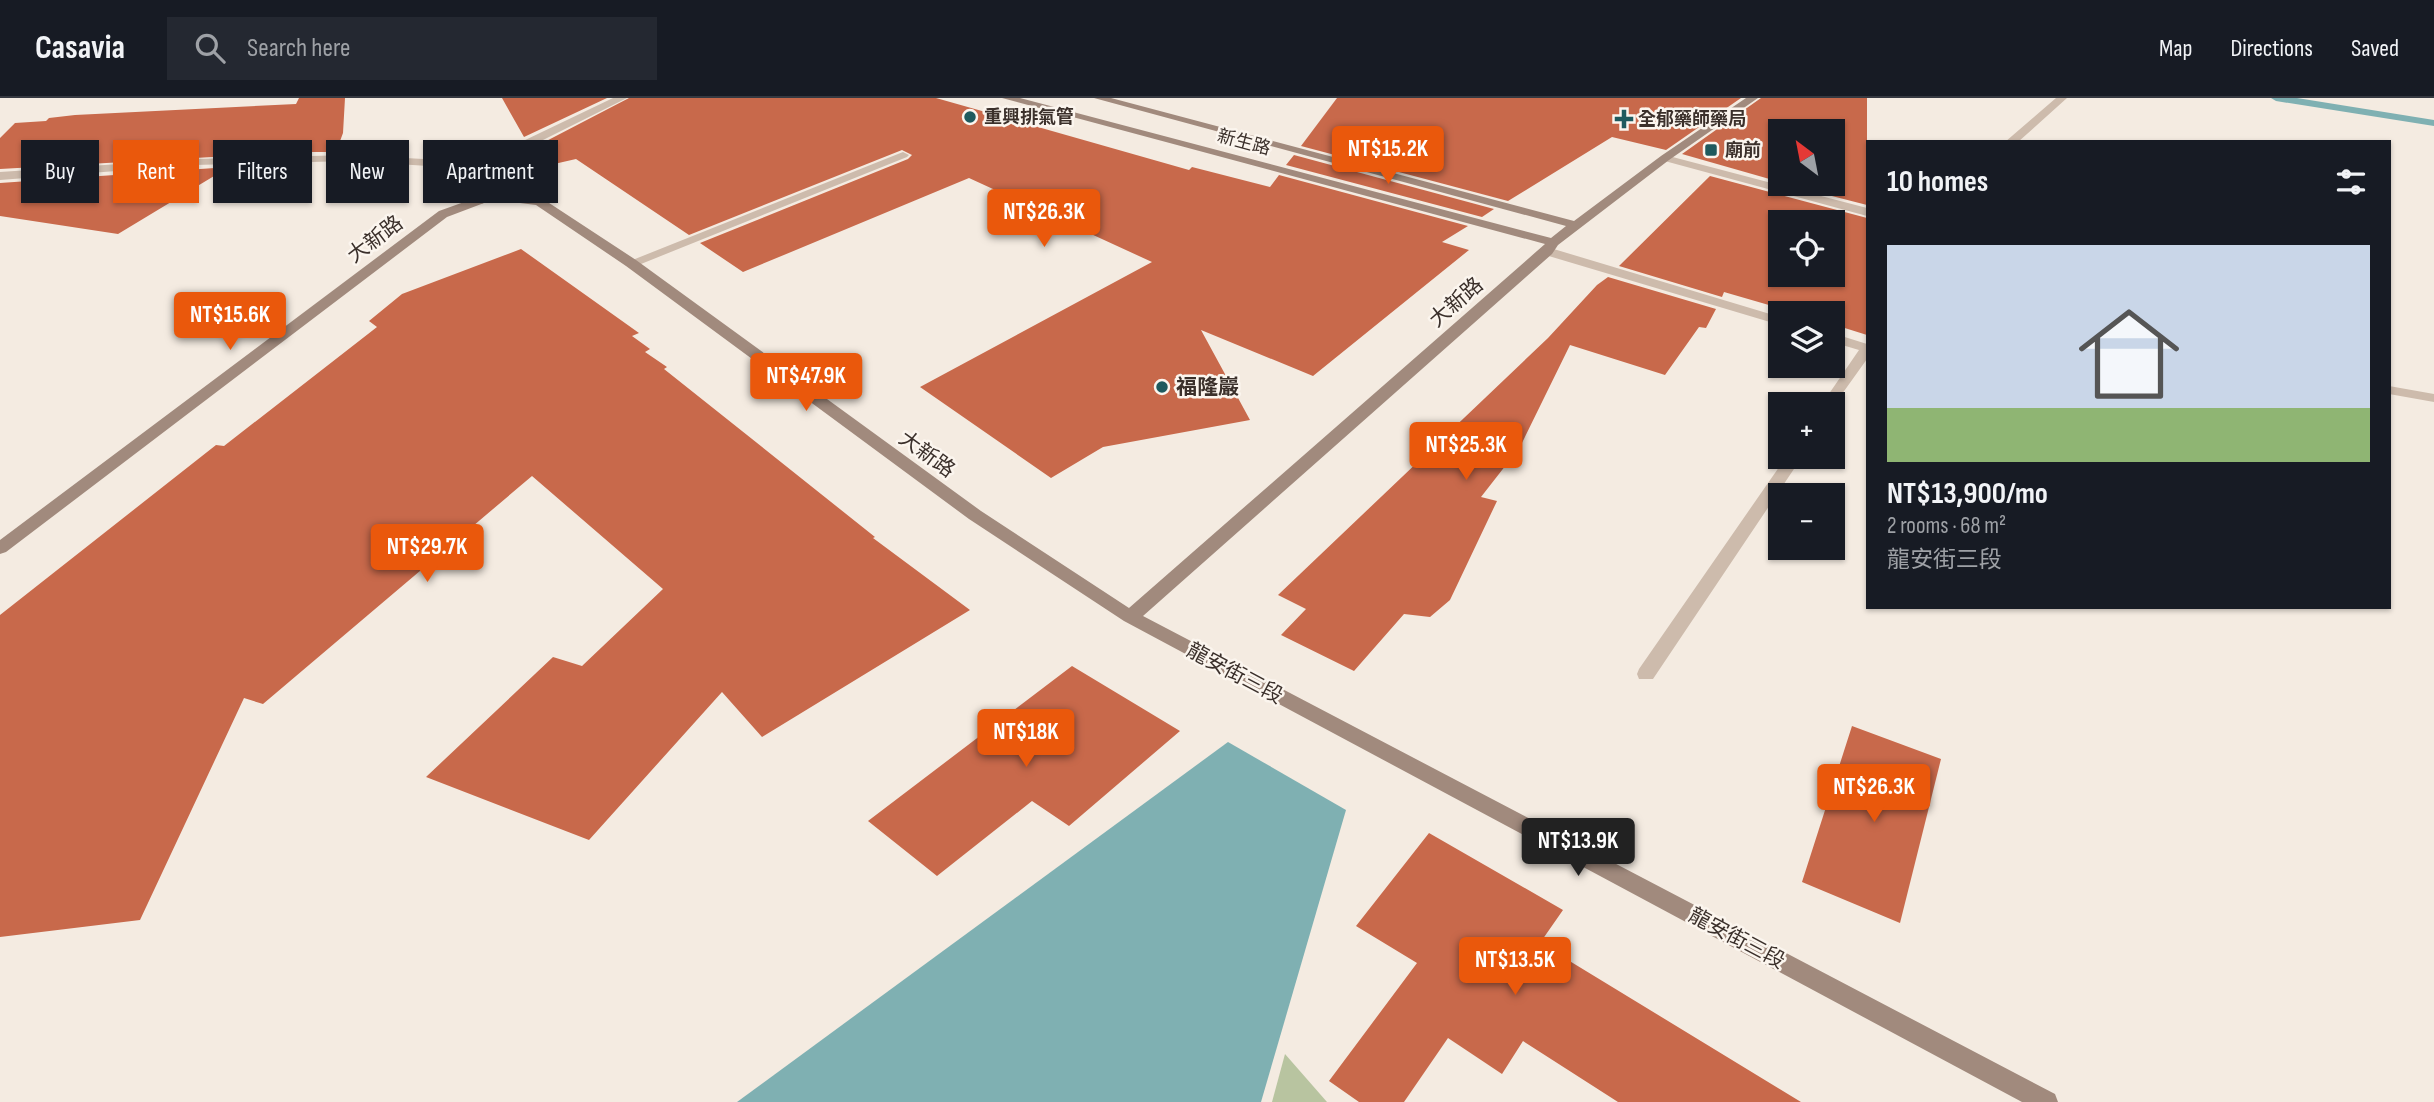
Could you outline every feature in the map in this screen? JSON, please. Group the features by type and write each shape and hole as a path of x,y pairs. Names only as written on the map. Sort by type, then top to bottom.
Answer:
{"street":[{"name":"新生路","path":"1007,98 1550,246"},
{"name":"新生路","path":"1099,98 1576,225"},
{"name":"大新路","path":"541,203 631,263 975,515 1130,617 1550,246 1665,158 1754,98"},
{"name":"大新路","path":"0,548 443,214 474,203"},
{"name":"龍安街三段","path":"1130,617 2040,1101"}],"lane":[{"path":"535,140 622,98"},
{"path":"2013,140 2062,98"},
{"path":"631,263 903,155"},
{"path":"0,176 194,162 350,158 423,162"},
{"path":"1665,158 1866,212"},
{"path":"1550,246 1768,317"},
{"path":"1845,341 1866,348"},
{"path":"1837,392 1866,349"},
{"path":"2391,390 2434,398"},
{"path":"1646,674 1786,469"}],"green space":[{"path":"1285,1054 1327,1102 1272,1102"}],"water":[{"path":"1228,742 1346,810 1261,1102 737,1102"}],"building":[{"path":"299,98 345,98 340,140 326,140 326,152 312,152 312,140 213,140 213,157 199,158 199,140 113,140 113,163 99,163 99,140 21,140 21,168 0,169 0,138 15,123 46,121 49,118 75,115 296,104"},
{"path":"502,98 607,98 524,137"},
{"path":"629,98 936,98 1189,170 1192,167 1270,187 1279,175 1468,226 1442,242 1469,250 1313,376 1201,330 1250,420 1103,447 1051,478 920,387 1152,262 969,178 743,272 700,243 908,159 912,155 902,150 689,235 576,159 558,163 558,140 548,140"},
{"path":"1337,98 1741,98 1666,150 1612,137 1508,201 1301,146"},
{"path":"1761,98 1867,98 1866,205 1832,196 1845,196 1845,119 1768,119 1768,179 1682,154"},
{"path":"1294,155 1494,209 1482,217 1286,165"},
{"path":"213,168 213,177 199,185 199,169"},
{"path":"113,175 113,203 169,203 118,234 0,216 0,183 21,182 21,203 99,203 99,176"},
{"path":"1710,176 1768,192 1768,196 1785,196 1837,210 1768,210 1768,287 1845,287 1845,212 1866,218 1866,335 1845,328 1845,301 1768,301 1768,305 1724,292 1722,297 1619,266"},
{"path":"521,249 639,333 632,336 650,349 645,352 667,367 664,369 875,537 873,538 970,610 762,737 722,692 589,840 426,777 553,657 582,666 663,589 532,476 263,704 244,698 140,920 0,937 0,615 216,445 224,446 377,327 369,321 402,294"},
{"path":"1608,277 1716,309 1706,328 1699,327 1665,375 1570,345 1520,447 1481,497 1497,501 1450,600 1430,617 1404,614 1354,671 1281,635 1306,609 1278,595 1548,338 1597,285"},
{"path":"1072,666 1180,731 1069,826 1032,801 937,876 868,821"},
{"path":"1852,726 1941,759 1900,923 1802,882"},
{"path":"1429,833 1563,910 1540,943 1801,1102 1618,1102 1523,1041 1502,1074 1448,1038 1404,1102 1359,1102 1329,1081 1417,963 1356,926"}],"waterway":[{"path":"2276,98 2434,123"}],"place":[{"name":"重興排氣管","path":"970,117"},
{"name":"全郁藥師藥局","path":"1624,119"},
{"name":"廟前","path":"1711,150"},
{"name":"福隆巖","path":"1162,387"}]}
